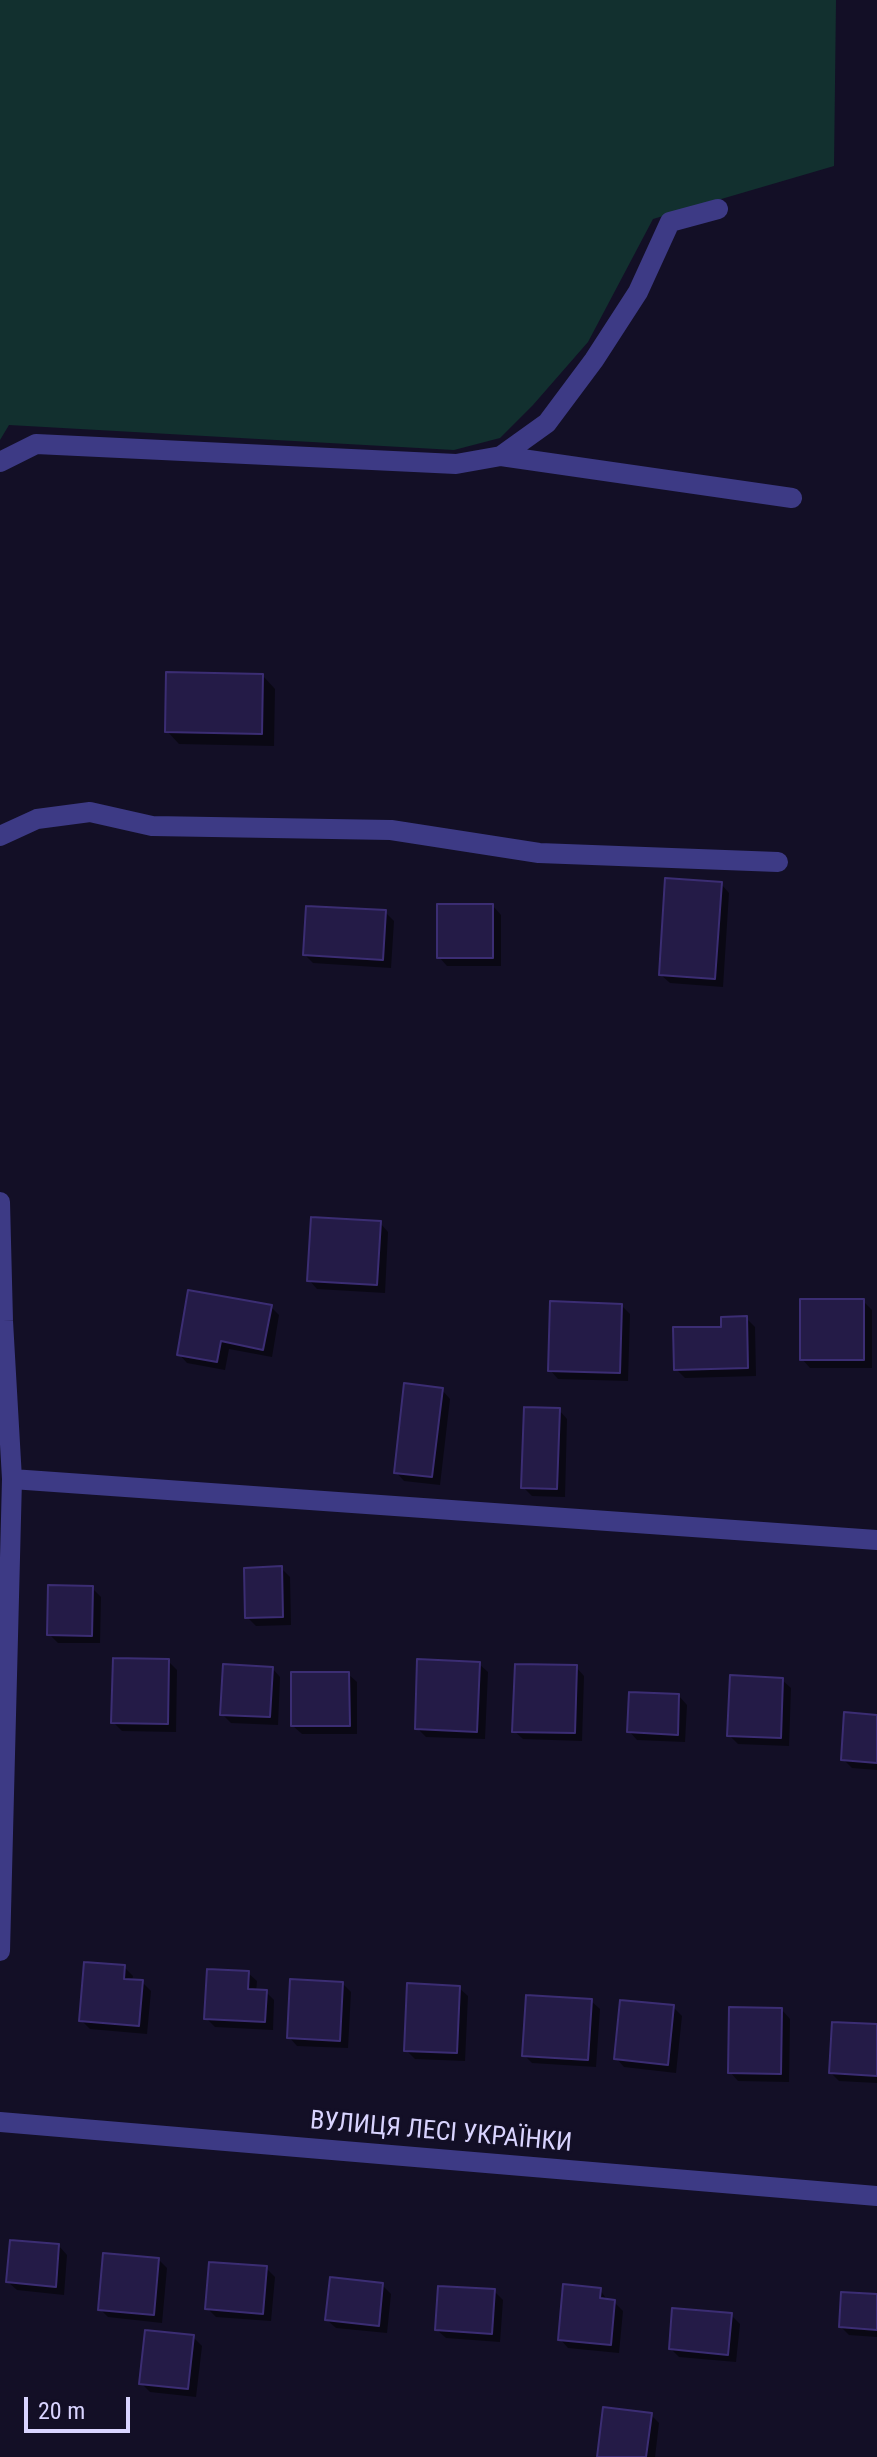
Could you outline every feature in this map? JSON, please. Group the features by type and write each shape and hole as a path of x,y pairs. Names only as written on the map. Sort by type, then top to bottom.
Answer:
{"street":[{"path":"501,456 547,423 594,360 638,292 670,222 718,209"},
{"path":"0,462 36,444 456,464 501,456 792,498"},
{"path":"0,836 37,819 90,812 152,826 391,830 539,853 778,862"},
{"path":"0,1202 12,1479 4,1667 0,1951"},
{"path":"12,1479 877,1540"},
{"name":"ВУЛИЦЯ ЛЕСІ УКРАЇНКИ","path":"0,2122 877,2196"}],"green space":[{"path":"0,0 836,0 834,166 653,219 588,342 500,438 454,450 9,425 0,440"}],"building":[{"path":"166,672 263,674 262,734 165,732"},
{"path":"665,878 722,882 715,979 659,975"},
{"path":"437,904 493,904 493,958 437,958"},
{"path":"306,906 386,910 383,960 303,955"},
{"path":"311,1217 381,1221 377,1285 307,1281"},
{"path":"188,1290 272,1305 263,1350 221,1341 217,1362 177,1355"},
{"path":"800,1299 864,1299 864,1360 800,1360"},
{"path":"550,1301 622,1304 620,1373 548,1371"},
{"path":"747,1316 748,1368 674,1370 673,1327 721,1327 721,1317"},
{"path":"404,1383 443,1388 432,1477 394,1473"},
{"path":"524,1407 560,1408 557,1489 521,1488"},
{"path":"282,1566 283,1617 245,1618 244,1568"},
{"path":"48,1585 93,1586 92,1636 47,1635"},
{"path":"113,1658 169,1659 168,1724 111,1723"},
{"path":"417,1659 480,1662 477,1732 415,1729"},
{"path":"223,1664 273,1667 270,1717 220,1715"},
{"path":"515,1664 577,1665 575,1733 512,1732"},
{"path":"291,1672 349,1672 350,1726 291,1726"},
{"path":"730,1675 783,1678 781,1738 727,1736"},
{"path":"629,1692 679,1694 678,1735 627,1732"},
{"path":"844,1712 877,1715 877,1763 841,1760"},
{"path":"84,1962 125,1965 124,1979 143,1980 139,2026 79,2021"},
{"path":"207,1969 249,1971 248,1989 267,1990 265,2022 204,2019"},
{"path":"290,1979 343,1982 340,2041 287,2038"},
{"path":"407,1983 460,1986 457,2053 404,2051"},
{"path":"526,1995 592,1999 588,2060 522,2056"},
{"path":"620,2000 674,2005 668,2065 614,2059"},
{"path":"729,2007 782,2008 781,2074 728,2073"},
{"path":"832,2022 877,2024 877,2076 829,2073"},
{"path":"10,2240 59,2244 56,2287 6,2282"},
{"path":"103,2253 159,2258 154,2315 98,2310"},
{"path":"209,2262 267,2266 263,2314 205,2309"},
{"path":"330,2277 383,2283 379,2326 325,2320"},
{"path":"563,2284 601,2288 600,2298 615,2300 611,2345 558,2340"},
{"path":"438,2286 495,2289 492,2334 435,2330"},
{"path":"841,2292 877,2294 877,2330 839,2327"},
{"path":"672,2308 732,2313 728,2355 669,2349"},
{"path":"145,2330 194,2335 188,2389 139,2384"},
{"path":"603,2407 652,2413 646,2457 597,2457"}]}
